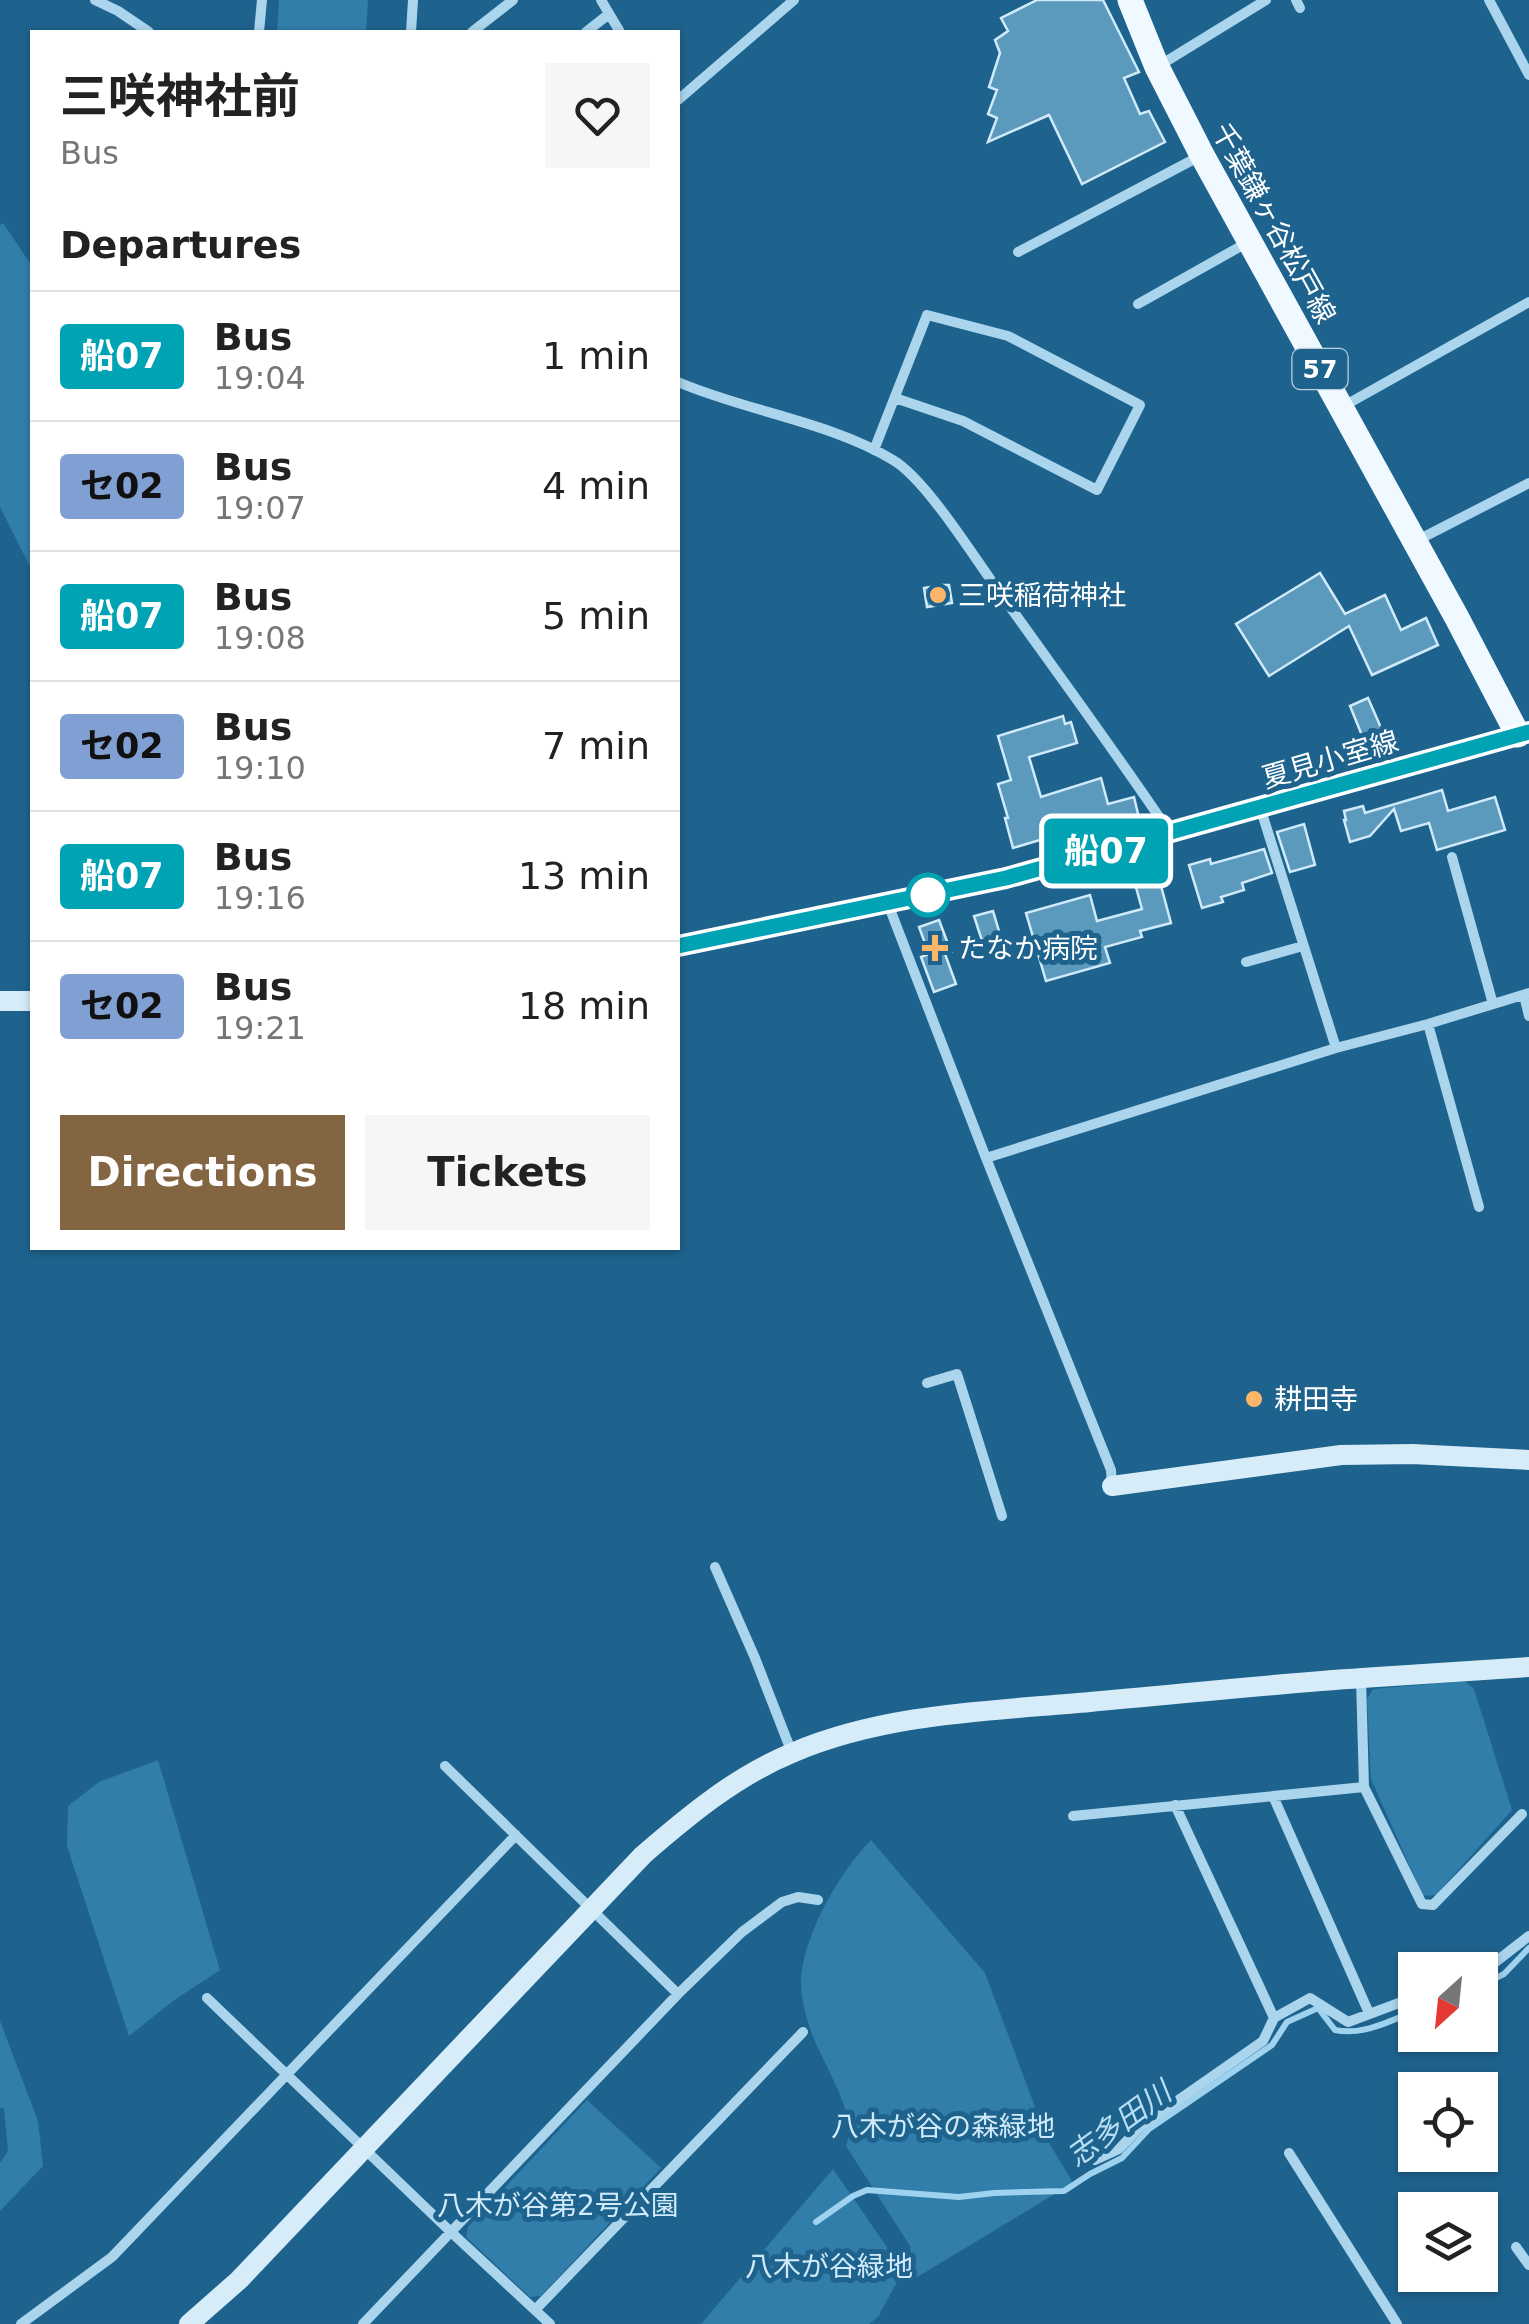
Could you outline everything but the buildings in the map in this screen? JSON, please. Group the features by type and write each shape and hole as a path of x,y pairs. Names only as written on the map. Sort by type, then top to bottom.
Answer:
{"main road":[{"name":"千葉鎌ヶ谷松戸線","path":"1130,0 1156,67 1202,155 1523,734"}],"street":[{"path":"96,0 146,30"},
{"path":"259,30 262,0"},
{"path":"411,30 413,0"},
{"path":"475,30 514,0"},
{"path":"600,0 619,30"},
{"path":"680,98 794,0"},
{"path":"1156,67 1266,0"},
{"path":"1489,0 1529,76"},
{"path":"589,30 609,14"},
{"path":"1018,252 1202,155"},
{"path":"1138,304 1250,241"},
{"path":"1341,407 1529,302"},
{"path":"874,450 894,398 927,315 1008,336 1140,406 1097,490 963,421 894,398"},
{"path":"680,383 844,437 894,460 910,473 963,540 1170,833"},
{"path":"1415,541 1529,484"},
{"name":"夏見小室線","path":"680,946 1006,878 1523,734"},
{"path":"1260,807 1336,1048"},
{"path":"1452,858 1494,1004"},
{"path":"888,904 1111,1470 1112,1486 1342,1455 1529,1460"},
{"path":"1246,962 1303,946"},
{"path":"986,1158 1336,1048 1526,994 1529,1016"},
{"path":"0,1001 30,1001"},
{"path":"1428,1024 1479,1207"},
{"path":"928,1383 957,1374 1002,1516"},
{"path":"715,1567 792,1753"},
{"path":"189,2324 239,2280 643,1855 723,1791 792,1753 845,1735 903,1722 1044,1706 1529,1666"},
{"path":"1361,1678 1364,1786 1422,1904 1434,1906 1522,1814"},
{"path":"446,1766 678,1994"},
{"path":"1073,1816 1364,1786"},
{"path":"1272,1796 1369,2012"},
{"path":"1175,1805 1274,2018"},
{"path":"21,2324 112,2257 516,1835"},
{"path":"364,2324 678,1994 742,1932 782,1902 798,1897 818,1900"},
{"path":"1498,1960 1529,1936"},
{"path":"207,1998 550,2324"},
{"path":"1095,2160 1119,2149 1141,2126 1263,2041 1274,2018 1310,1998 1348,2022 1398,2002"},
{"path":"536,2310 802,2032"},
{"path":"1288,2153 1397,2324"},
{"path":"1516,2246 1529,2265"}],"green space":[{"path":"279,0 368,0 366,30 277,30"},
{"path":"3,223 30,263 30,567 0,507"},
{"path":"1465,1681 1474,1689 1512,1810 1436,1895 1423,1896 1371,1779 1367,1699 1373,1689"},
{"path":"158,1760 220,1970 129,2036 67,1846 68,1806 99,1782"},
{"name":"八木が谷の森緑地","path":"871,1840 985,1973 1047,2139 1073,2183 914,2279 910,2246 846,2146 849,2133 845,2110 813,2036 801,1987 806,1952 819,1917 848,1867"},
{"path":"0,2021 38,2121 43,2166 0,2211 0,2163 8,2151 4,2108 0,2108"},
{"name":"八木が谷第2号公園","path":"587,2100 661,2168 541,2296 530,2297 466,2237 468,2227"},
{"name":"八木が谷緑地","path":"833,2169 891,2253 898,2280 878,2317 869,2324 701,2324"}],"waterway":[{"name":"志多田川","path":"1498,1977 1529,1948"},
{"name":"志多田川","path":"816,2222 867,2190 959,2197 1064,2191 1122,2158 1149,2129 1272,2045 1287,2022 1318,2008 1335,2030 1355,2031 1398,2018"}],"bus line":[{"name":"船07","path":"680,946 1006,878 1529,732"}],"place":[{"name":"三咲稲荷神社","path":"938,595"},
{"name":"たなか病院","path":"935,948"},
{"name":"耕田寺","path":"1254,1399"}]}
